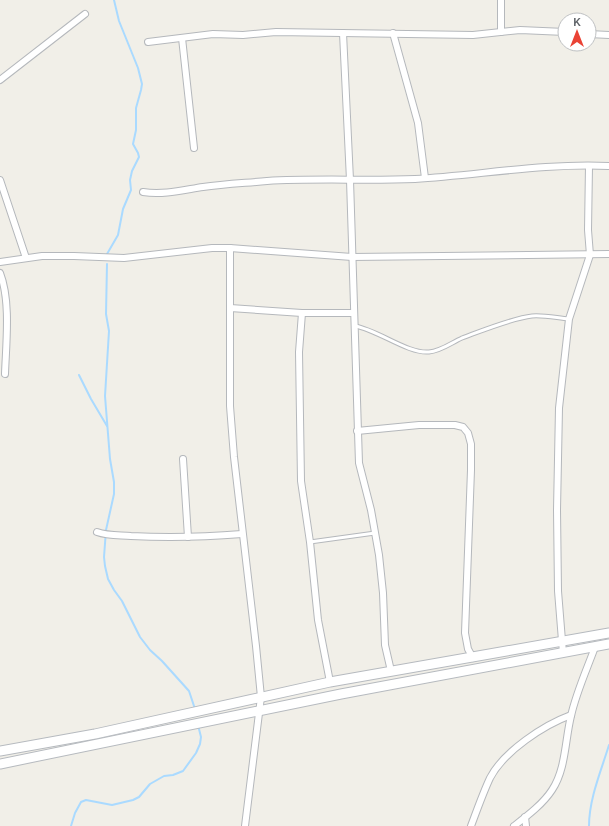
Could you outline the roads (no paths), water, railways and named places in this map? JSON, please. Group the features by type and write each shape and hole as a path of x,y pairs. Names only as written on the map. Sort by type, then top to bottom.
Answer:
{"main road":[{"path":"0,751 95,734 330,682 474,658 609,633"},
{"path":"0,764 341,694 609,644"}],"street":[{"path":"501,0 501,32"},
{"path":"0,80 85,14"},
{"path":"148,42 213,34 243,35 276,32 474,35 520,30 557,32"},
{"path":"343,33 350,180 359,463 376,533 383,593 385,644 391,671"},
{"path":"392,33 418,123 425,178"},
{"path":"597,34 609,35"},
{"path":"182,38 194,148"},
{"path":"143,192 164,193 205,187 267,181 385,180 425,178 516,169 569,166 609,166"},
{"path":"563,653 558,591 557,510 559,408 569,319 590,255 588,230 589,166"},
{"path":"0,180 26,258"},
{"path":"0,262 42,256 124,258 212,248 352,257 609,254"},
{"path":"230,248 230,406 242,534 261,697 245,826"},
{"path":"0,273 6,306 7,322 5,374"},
{"path":"230,308 302,313 354,313"},
{"path":"302,313 299,352 301,481 310,542 318,620 330,682"},
{"path":"357,431 419,425 455,425 463,427 468,433 471,444 471,470 465,633 468,649 474,658"},
{"path":"183,459 188,537"},
{"path":"99,533 109,535 188,537 242,534"},
{"path":"514,826 526,817 547,796 557,781 561,768 571,715 595,647"},
{"path":"471,826 491,777 506,756 548,725 571,715"},
{"path":"526,817 526,826"}],"lane":[{"path":"355,326 365,328 414,350 428,352 439,350 461,339 518,319 540,316 569,319"},
{"path":"310,542 376,533"}],"waterway":[{"path":"107,254 118,235 123,209 131,190 130,180 132,171 139,157 133,144 136,130 136,108 142,84 138,68 119,21 114,0"},
{"path":"107,264 106,314 109,331 105,396 114,494 106,530 104,557 105,566 108,579 122,601 140,637 150,650 189,691 195,709"},
{"path":"79,375 107,426"},
{"path":"71,826 75,813 81,802 86,800 112,805 133,800 139,797 150,784 164,776 173,775 183,771 196,753 200,744 201,737 198,725"},
{"path":"589,826 593,795 609,745"}]}
